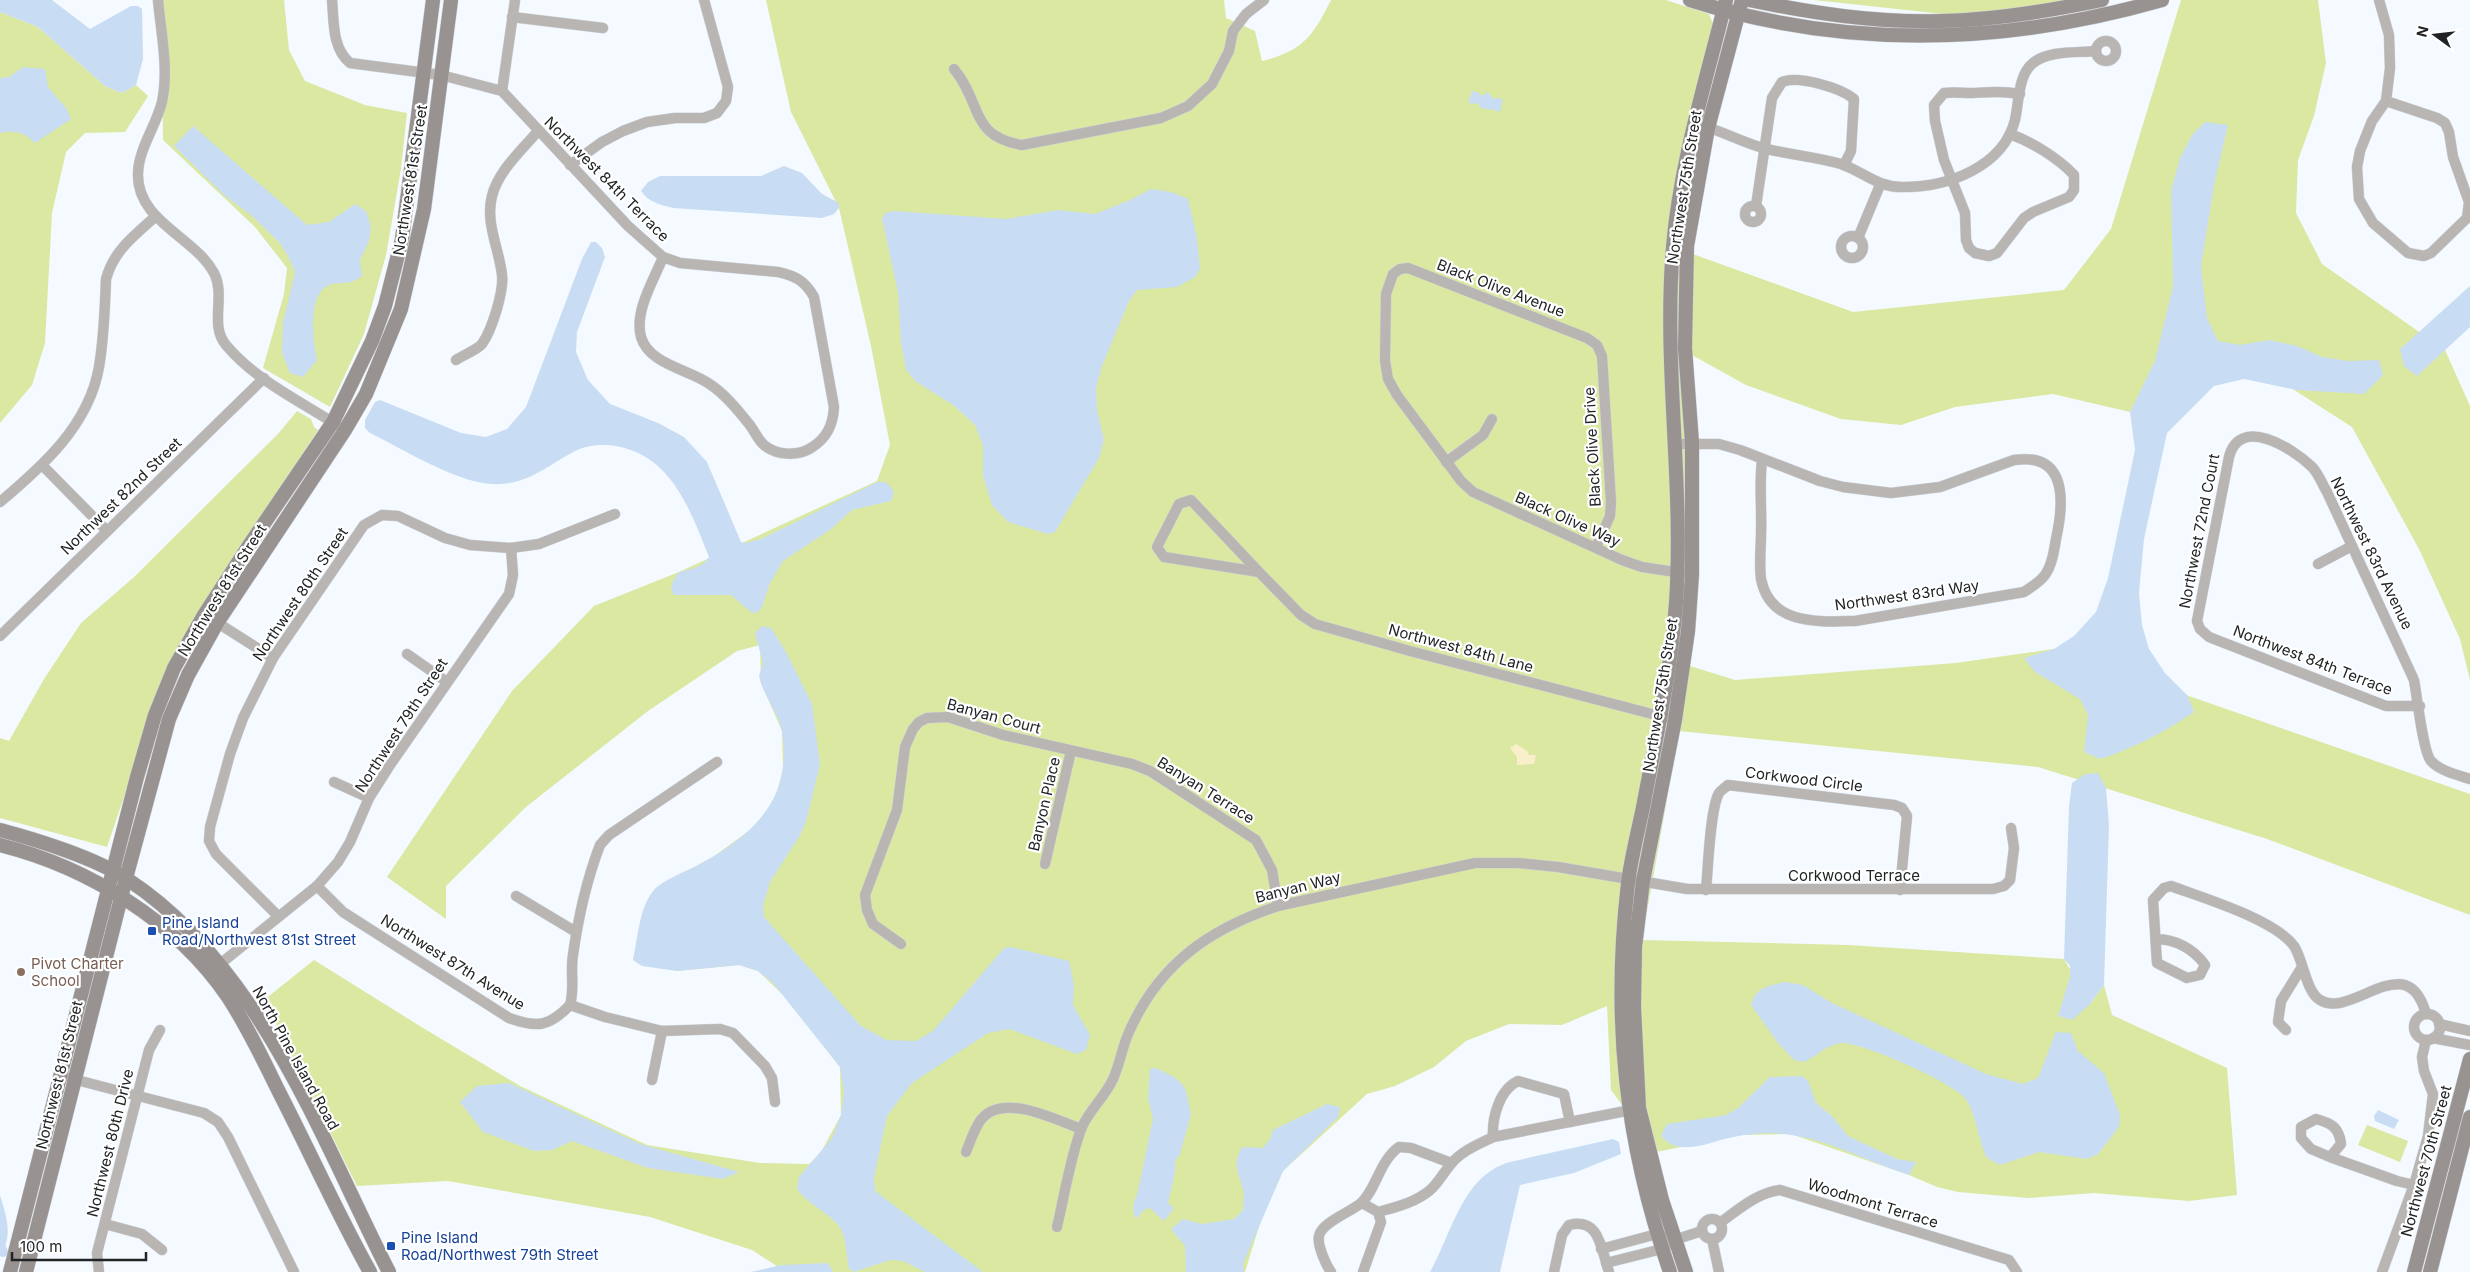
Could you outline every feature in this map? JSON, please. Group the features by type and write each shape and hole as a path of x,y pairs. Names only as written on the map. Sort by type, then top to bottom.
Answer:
{"street":[{"path":"158,0 165,80 156,122 143,151 138,174 142,194 156,216 214,272 220,288 218,326 225,344 240,360 264,378 345,430"},
{"path":"332,0 337,46 342,56 350,63 441,75 502,91 515,0"},
{"name":"Northwest 81st Street","path":"10,1272 108,889 155,715 174,668 204,615 333,422 372,341 385,306 395,271 410,190 434,0"},
{"name":"Northwest 81st Street","path":"26,1272 126,878 169,720 188,675 217,623 345,430 366,394 401,309 424,209 451,0"},
{"path":"570,165 602,142 623,130 647,122 675,118 704,118 717,112 726,101 728,87 704,0"},
{"path":"954,69 963,80 986,130 995,137 1007,142 1022,145 1161,118 1188,106 1212,84 1229,51 1233,31 1246,14 1264,0"},
{"path":"1690,0 1740,7 1783,23 1835,31 1942,37 1997,34 2061,25 2162,0"},
{"path":"1749,0 1838,15 1888,20 1940,21 1999,18 2102,0"},
{"path":"2379,0 2389,35 2390,68 2386,101 2372,122 2360,151 2357,167 2359,199 2373,223 2408,253 2424,256 2432,253 2467,218 2469,202 2453,157 2449,132 2445,123 2437,118 2386,101"},
{"name":"Northwest 75th Street","path":"1670,1272 1657,1234 1636,1153 1634,1109 1635,947 1643,881 1684,666 1685,574 1692,443 1684,348 1687,246 1702,126 1724,5"},
{"name":"Northwest 75th Street","path":"1686,1272 1674,1240 1634,1109 1621,1003 1628,880 1685,574 1672,364 1673,246 1682,186 1740,7"},
{"path":"512,17 603,28"},
{"path":"1702,126 1765,149 1818,158 1844,165 1880,185 1902,188 1927,186 1951,180 1971,172 2002,147 2010,134 2028,69 2034,62 2058,54 2096,51"},
{"path":"1756,206 1772,98 1782,82 1796,79 1841,90 1854,100 1850,151 1844,165"},
{"path":"2010,134 2024,139 2068,168 2074,175 2074,190 2069,197 2033,212 2024,218 1997,253 1989,256 1979,255 1969,248 1966,240 1965,213 1951,180 1935,121 1934,105 1937,99 1944,93 1973,93 1993,90 2020,94"},
{"name":"Northwest 84th Terrace","path":"502,91 628,226 663,257 680,263 794,275 806,284 814,297 834,407 833,420 828,432 818,444 805,452 792,454 779,452 764,445 730,401 709,384 657,358 646,349 641,335 640,320 663,257"},
{"path":"456,360 481,345 492,323 499,297 502,276 489,211 492,194 500,177 538,131"},
{"path":"1858,238 1880,185"},
{"path":"0,502 43,466 76,423 91,394 99,368 106,279 110,266 117,252 156,216"},
{"name":"Black Olive Avenue","path":"1393,274 1408,268 1587,338 1597,345"},
{"name":"Black Olive Way","path":"1393,274 1386,294 1385,361 1388,378 1396,395 1446,462 1473,492 1622,560 1642,566 1685,574"},
{"name":"Black Olive Drive","path":"1596,547 1610,516 1611,502 1602,356 1597,345"},
{"name":"Northwest 82nd Street","path":"0,636 264,378"},
{"path":"1446,462 1483,435 1492,419"},
{"name":"Northwest 83rd Avenue","path":"2237,441 2251,436 2261,437 2290,448 2313,467 2327,492 2414,680 2427,753 2431,761 2439,768 2470,779"},
{"name":"Northwest 72nd Court","path":"2200,629 2197,621 2229,457 2237,441"},
{"path":"1676,444 1719,444 1740,450 1762,460"},
{"name":"Northwest 83rd Way","path":"1762,460 1842,487 1890,493 1940,487 2014,460 2032,461 2047,467 2058,480 2062,501 2053,553 2045,575 2024,592 1855,620 1829,622 1792,616 1771,603 1765,593 1761,577 1760,480 1762,460"},
{"path":"43,466 107,531"},
{"name":"Northwest 84th Lane","path":"1259,572 1164,557 1157,547 1179,504 1192,500 1301,615 1315,624 1675,720"},
{"path":"510,548 539,544 615,514"},
{"name":"Northwest 80th Street","path":"278,916 216,854 209,841 216,800 230,754 243,718 273,658 364,526 382,515 398,516 445,538 470,545 510,548"},
{"path":"2318,564 2352,546"},
{"name":"Northwest 79th Street","path":"220,964 317,886 338,862 350,842 369,798 390,765 509,594 513,575 510,548"},
{"path":"204,615 273,658"},
{"name":"Northwest 84th Terrace","path":"2200,629 2209,637 2386,706 2420,706"},
{"path":"407,654 447,682"},
{"name":"Banyan Court","path":"901,944 873,924 867,910 865,895 897,810 902,784 905,747 913,729 919,722 927,718 948,717 1004,735 1071,751"},
{"name":"Banyon Place","path":"1045,864 1071,751"},
{"name":"Banyan Terrace","path":"1071,751 1132,764 1150,771 1256,840 1265,853 1272,870 1278,906"},
{"path":"717,762 609,835 600,845 576,932 572,958 574,992 570,1006 662,1031 720,1029 733,1033 765,1066 772,1078 775,1102"},
{"path":"334,782 369,798"},
{"name":"Corkwood Circle","path":"1706,890 1709,844 1716,801 1719,793 1728,785 1894,805 1902,808 1907,816 1900,890"},
{"name":"Corkwood Terrace","path":"1643,881 1687,889 1706,890 1993,889 2004,886 2010,880 2013,870 2014,848 2011,828"},
{"name":"North Pine Island Road","path":"0,830 61,849 126,878 178,918 220,964 249,1002 275,1046 389,1272"},
{"name":"North Pine Island Road","path":"0,845 53,861 108,889 122,897 188,950 227,996 253,1040 370,1272"},
{"name":"Banyan Way","path":"1057,1227 1081,1129 1089,1113 1114,1078 1129,1033 1141,1009 1168,970 1204,939 1248,916 1278,906 1475,863 1518,863 1558,867 1643,881"},
{"name":"Northwest 87th Avenue","path":"317,886 344,912 509,1018 528,1025 545,1024 558,1018 570,1006"},
{"path":"2156,939 2168,939 2197,953 2205,964 2200,975 2187,978 2157,963 2153,900 2164,888 2172,886 2224,905 2280,933 2295,948 2313,992 2320,1000 2331,1003 2343,1001 2384,987 2402,985 2413,989 2420,996 2426,1014"},
{"path":"516,896 576,932"},
{"path":"2286,1030 2278,1022 2281,1001 2302,967"},
{"path":"2470,1031 2439,1024 2434,1017 2426,1014 2418,1018 2414,1025 2416,1034 2430,1039 2470,1045"},
{"path":"2382,1272 2414,1185 2432,1112 2433,1094 2424,1071 2422,1057 2430,1039 2438,1032 2439,1024"},
{"name":"Northwest 80th Drive","path":"98,1268 97,1253 149,1050 160,1030"},
{"path":"652,1080 662,1031"},
{"name":"Northwest 70th Street","path":"2414,1272 2470,1059"},
{"path":"60,1076 204,1113 218,1122 228,1137 294,1272"},
{"path":"1493,1137 1495,1115 1507,1090 1518,1081 1564,1094 1570,1122"},
{"path":"966,1152 980,1120 998,1109 1008,1107 1032,1110 1081,1129"},
{"path":"1378,1212 1420,1197 1431,1190 1451,1163 1475,1145 1493,1137 1634,1109"},
{"name":"Northwest 70th Street","path":"2430,1272 2470,1117"},
{"path":"1331,1272 1318,1236 1323,1229 1362,1203 1390,1153 1399,1147 1411,1148 1451,1163"},
{"path":"2330,1157 2397,1181 2414,1185"},
{"path":"2437,1185 2451,1189"},
{"name":"Woodmont Terrace","path":"1720,1222 1756,1197 1769,1191 1780,1190 2009,1260 2017,1272"},
{"path":"1362,1203 1378,1212 1381,1222 1363,1272"},
{"path":"1714,1218 1720,1222 1722,1232 1718,1237 1712,1239 1706,1237 1702,1232 1702,1224 1707,1219 1714,1218"},
{"path":"1554,1272 1562,1235 1569,1225 1578,1223 1589,1225 1593,1229 1607,1268 1662,1249 1674,1240 1702,1232"},
{"path":"105,1224 142,1234 162,1250"},
{"path":"1601,1249 1657,1234 1674,1240"},
{"path":"1712,1239 1719,1272"},
{"path":"2422,1243 2436,1246"}],"green space":[{"path":"161,0 284,0 289,50 305,81 365,105 407,113 401,169 386,255 364,334 330,407 263,368 284,294 287,268 255,227 163,140"},
{"path":"766,0 1224,0 1226,18 1255,31 1262,61 1288,52 1305,40 1318,23 1331,0 1666,0 1709,14 1715,28 1668,245 1853,312 2064,290 2111,229 2181,0 2318,0 2326,63 2314,116 2298,160 2296,213 2322,264 2445,350 2470,406 2470,680 2460,639 2419,549 2352,427 2218,341 2130,412 2053,394 1955,407 1901,425 1841,419 1746,385 1692,355 1698,572 1697,614 1690,666 1735,680 1956,663 2054,649 2470,794 2470,915 2267,839 2038,767 1679,731 1642,940 1848,945 2064,959 2090,1004 2104,985 2112,1015 2227,1068 2237,1195 2189,1201 2094,1193 2028,1198 1958,1192 1937,1187 1909,1175 1791,1134 1742,1135 1656,1152 1611,1090 1607,1006 1562,1025 1509,1024 1466,1041 1434,1067 1395,1086 1367,1094 1283,1171 1262,1217 1245,1272 786,1272 752,1250 650,1217 448,1181 357,1186 264,1000 314,960 520,1086 647,1145 760,1163 809,1164 820,1154 841,1115 840,1067 783,995 758,971 739,965 677,971 633,960 646,903 656,888 713,857 754,827 775,800 783,769 782,731 761,683 760,645 737,651 648,711 526,807 446,886 446,919 387,877 512,691 594,606 679,572 877,481 890,445 871,346 839,208 791,112"},
{"path":"1814,0 2075,0 2024,10 1943,14"},
{"path":"0,12 38,27 105,86 122,93 136,85 148,96 125,132 85,133 66,152 52,213 45,343 32,385 0,423"},
{"path":"297,411 311,419 314,427 318,430 199,609 171,659 107,847 0,818 0,738 9,741 44,679 81,623 133,578 278,434"},
{"path":"2367,1125 2408,1141 2400,1162 2358,1145"}],"sand":[{"path":"1516,744 1527,751 1529,755 1536,755 1534,764 1517,765 1517,757 1510,748"}],"water":[{"path":"0,0 52,0 90,29 131,6 138,6 142,9 143,59 136,85 122,93 105,86 38,27 0,12"},
{"path":"23,67 45,69 48,87 66,108 71,119 35,143 27,136 19,133 0,133 0,78 9,77"},
{"path":"1472,91 1480,93 1479,95 1485,95 1486,92 1492,98 1503,99 1500,112 1492,108 1489,110 1479,107 1479,104 1468,103"},
{"path":"2205,122 2228,125 2214,185 2201,266 2207,318 2218,341 2240,345 2269,340 2297,346 2322,357 2349,361 2379,360 2383,375 2364,394 2297,390 2244,379 2214,386 2167,433 2144,539 2139,593 2142,625 2149,649 2165,673 2188,696 2194,712 2149,739 2100,759 2084,752 2088,715 2080,699 2035,672 2024,658 2054,649 2074,636 2096,612 2108,578 2135,450 2130,412 2155,361 2173,286 2171,191 2180,158 2192,135"},
{"path":"193,126 307,225 329,222 355,204 366,211 371,227 369,241 360,260 362,276 350,282 332,284 324,288 318,296 313,318 317,360 303,377 290,373 282,353 283,323 295,272 288,256 280,243 252,216 225,196 174,146"},
{"path":"784,166 802,173 822,194 839,203 839,208 834,214 822,218 673,208 651,200 641,191 648,182 660,176 761,176"},
{"path":"1151,189 1171,192 1188,199 1197,238 1200,269 1195,277 1177,287 1137,290 1129,301 1102,366 1096,388 1097,410 1104,440 1099,458 1055,532 1048,534 1008,522 992,505 983,476 983,445 975,425 953,405 915,381 906,369 901,344 898,292 882,219 885,213 895,211 1006,219 1058,210 1095,214"},
{"path":"591,242 596,242 602,248 605,257 577,332 576,352 588,380 610,404 658,423 684,437 707,462 741,542 745,543 761,539 877,482 888,484 894,493 891,501 852,510 831,529 783,561 770,583 762,607 757,613 751,612 731,595 674,595 671,589 673,581 679,572 700,566 709,557 686,504 676,488 665,473 651,461 635,452 611,445 585,447 526,478 504,484 492,484 477,482 446,471 413,456 370,433 365,428 365,420 375,402 380,400 461,433 486,437 507,429 526,407 582,259"},
{"path":"2470,286 2470,327 2417,376 2404,366 2400,349"},
{"path":"762,626 771,628 786,652 812,704 820,764 806,822 799,837 770,882 763,905 764,917 860,1025 886,1040 916,1041 933,1031 1004,948 1011,947 1069,961 1074,985 1073,1005 1090,1035 1086,1050 1077,1054 1009,1029 988,1033 912,1083 887,1116 874,1178 875,1191 983,1272 925,1272 903,1261 890,1260 854,1272 849,1269 845,1241 839,1226 807,1200 797,1189 799,1177 832,1138 841,1115 844,1093 840,1067 773,983 758,971 739,965 677,971 642,966 633,960 642,913 655,889 669,879 718,854 736,841 752,828 765,813 775,796 781,777 784,756 780,725 759,676 763,663 755,633"},
{"path":"2098,773 2106,788 2109,825 2104,985 2090,1004 2072,1020 2058,1016 2070,977 2070,966 2064,959 2069,806 2072,783 2085,774"},
{"path":"1785,982 1803,985 1832,1003 1986,1074 2023,1084 2038,1078 2056,1032 2071,1033 2078,1051 2104,1073 2120,1115 2119,1127 2098,1154 2087,1159 2039,1152 2000,1165 1987,1158 1971,1110 1964,1097 1942,1082 1885,1055 1851,1044 1836,1044 1804,1062 1794,1060 1778,1043 1751,1005 1759,991 1768,986"},
{"path":"1156,1068 1174,1077 1182,1084 1186,1091 1191,1114 1180,1154 1175,1161 1175,1172 1168,1203 1174,1208 1164,1221 1150,1208 1144,1210 1136,1219 1134,1210 1153,1119 1148,1098 1150,1069"},
{"path":"1802,1076 1808,1081 1816,1103 1832,1116 1848,1136 1897,1159 1916,1162 1909,1175 1837,1147 1792,1135 1769,1133 1743,1135 1692,1147 1672,1145 1661,1136 1667,1124 1726,1115 1738,1108 1770,1077"},
{"path":"509,1083 640,1144 739,1172 723,1179 648,1168 572,1141 552,1150 534,1151 483,1132 460,1102 477,1086"},
{"path":"1327,1104 1340,1107 1338,1117 1283,1171 1243,1264 1244,1272 1186,1272 1185,1246 1171,1229 1183,1219 1202,1224 1234,1219 1243,1210 1244,1191 1237,1163 1242,1147 1263,1148 1270,1139 1273,1130"},
{"path":"2378,1110 2399,1120 2394,1129 2375,1121 2374,1116"},
{"path":"1613,1139 1619,1142 1621,1154 1574,1173 1520,1185 1500,1272 1430,1272 1460,1208 1469,1192 1480,1179 1494,1169 1510,1162"},
{"path":"0,1195 8,1233 7,1241 0,1255"},
{"path":"828,1263 833,1272 751,1272 781,1265"}],"waterway":[{"path":"0,1245 3,1252"}],"place":[{"name":"Pine Island Road/Northwest 81st Street","path":"152,931"},
{"name":"Pivot Charter School","path":"21,972"},
{"name":"Pine Island Road/Northwest 79th Street","path":"391,1246"}]}
